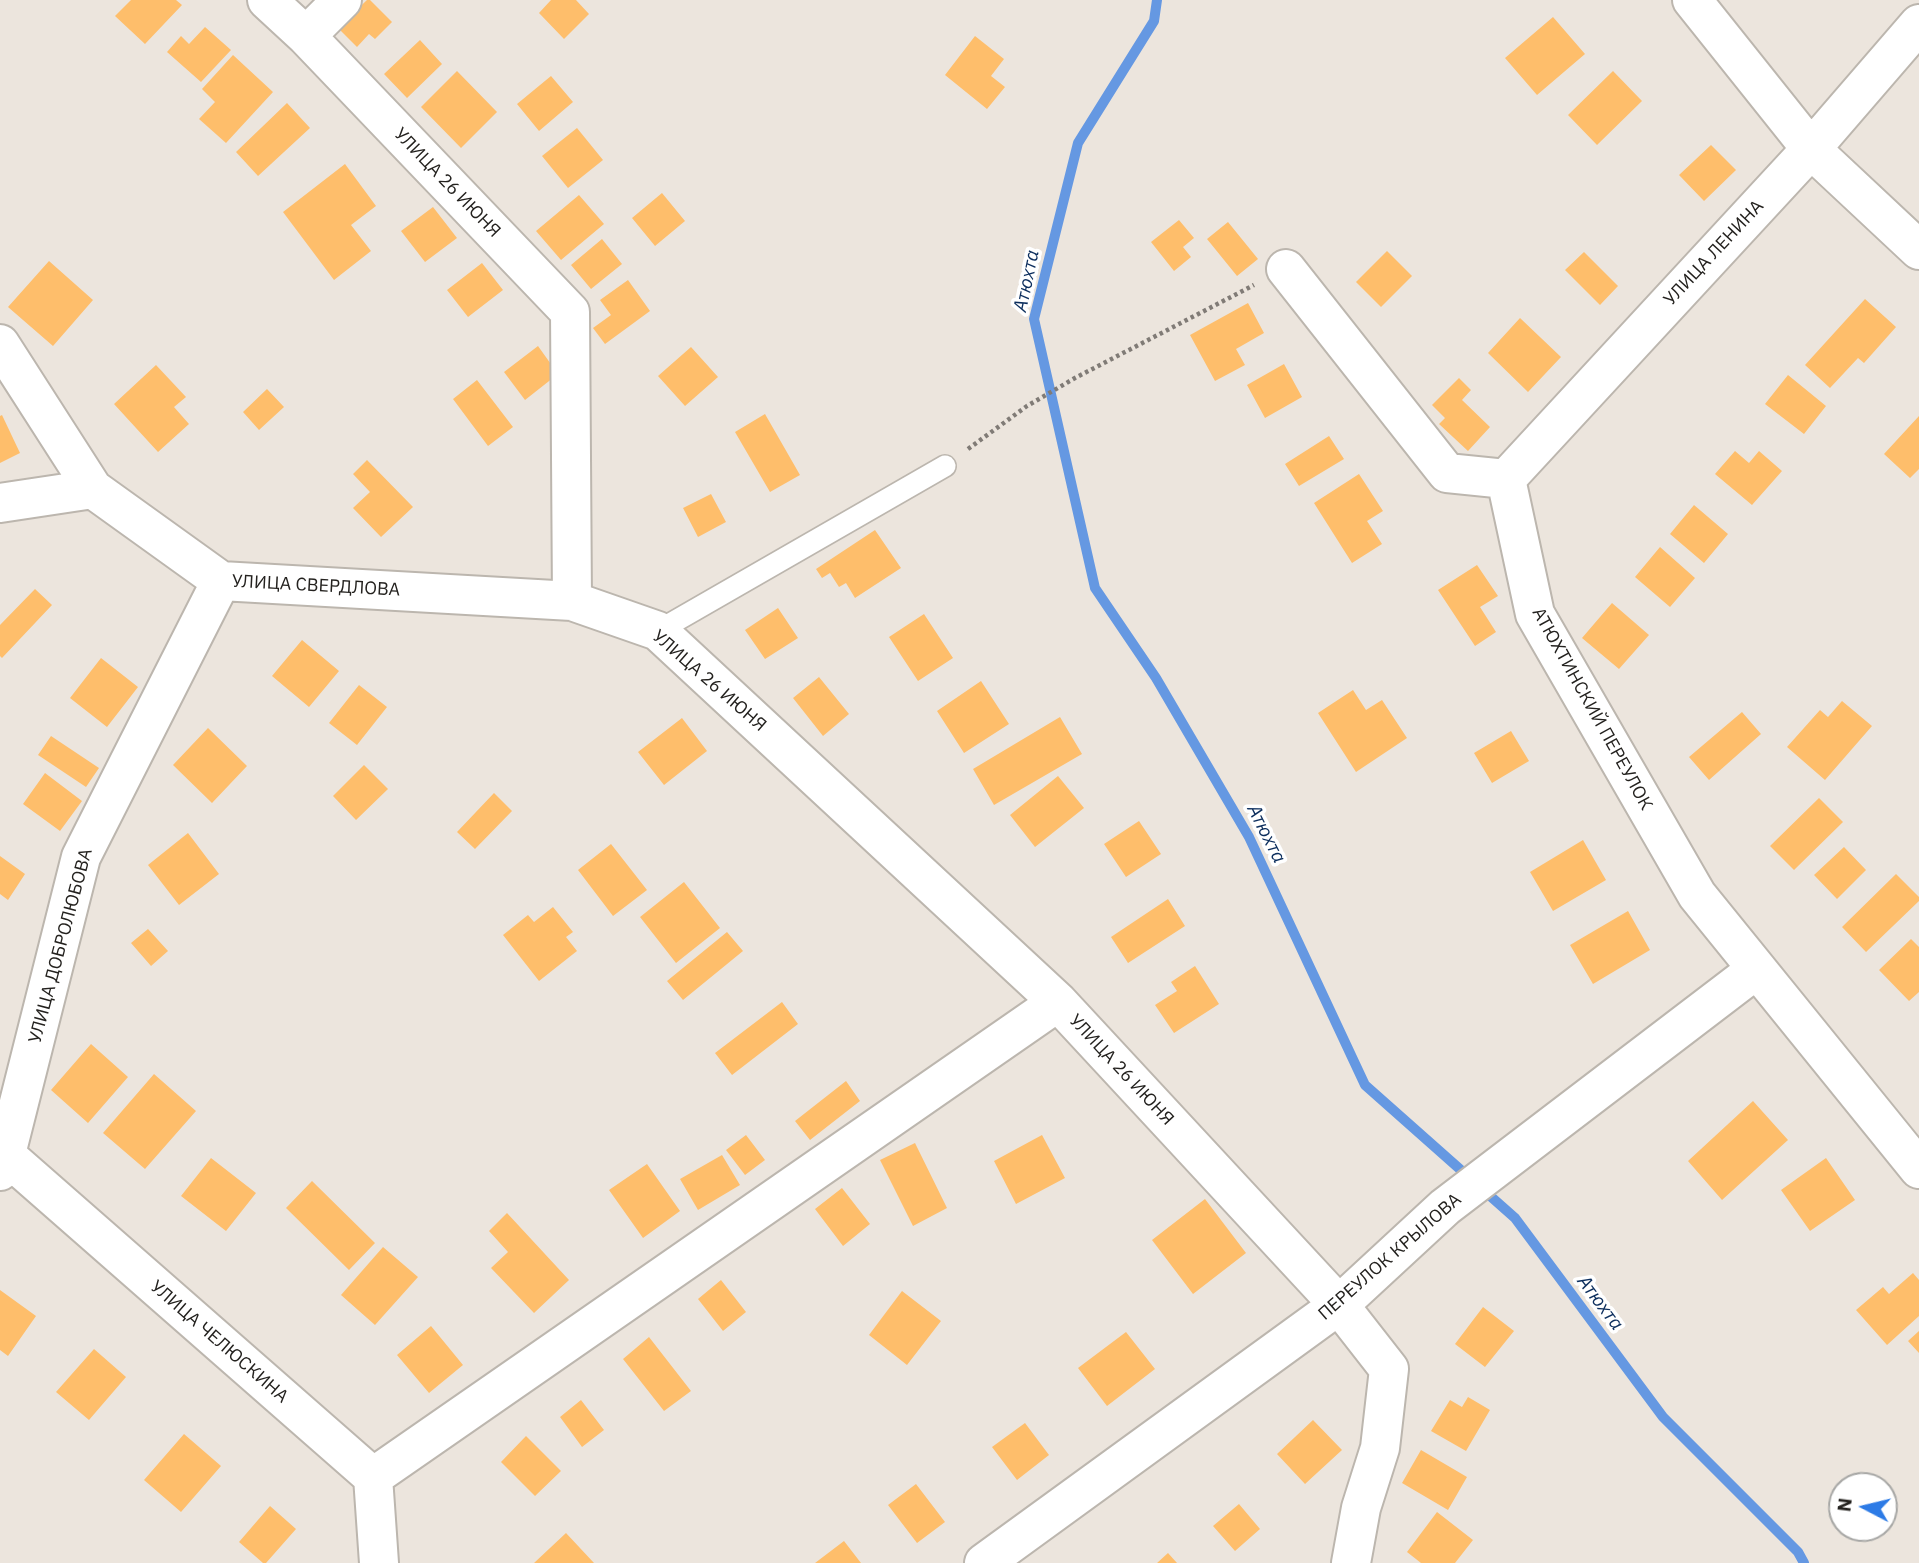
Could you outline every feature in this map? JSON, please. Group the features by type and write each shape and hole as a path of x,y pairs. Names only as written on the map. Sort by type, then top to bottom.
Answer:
{"street":[{"name":"УЛИЦА 26 ИЮНЯ","path":"267,0 306,36 570,312 572,601 658,631 1058,1002 1339,1305 1389,1369 1380,1448 1362,1508 1351,1563"},
{"path":"306,36 342,0"},
{"path":"1692,0 1811,149 1919,250"},
{"name":"УЛИЦА ЛЕНИНА","path":"1506,480 1811,149 1919,24"},
{"path":"1286,270 1447,473 1506,480"},
{"name":"УЛИЦА СВЕРДЛОВА","path":"0,344 93,489 221,581 572,601"},
{"name":"АТЮХТИНСКИЙ ПЕРЕУЛОК","path":"1506,480 1535,614 1698,895 1919,1169"},
{"path":"0,503 93,489"},
{"name":"УЛИЦА ДОБРОЛЮБОВА","path":"2,1158 81,857 221,581"},
{"name":"ПЕРЕУЛОК КРЫЛОВА","path":"984,1563 1339,1305 1445,1207 1757,969"},
{"path":"379,1563 373,1478 1058,1002"},
{"name":"УЛИЦА ЧЕЛЮСКИНА","path":"2,1158 373,1478"}],"lane":[{"path":"658,631 945,466"}],"path":[{"path":"945,466 1027,406 1075,378 1226,297 1286,270"}],"building":[{"path":"131,0 176,0 182,5 145,44 115,16"},
{"path":"367,0 392,22 375,39 369,34 357,47 338,28"},
{"path":"551,0 576,0 589,14 564,39 539,13"},
{"path":"1553,17 1585,54 1537,95 1505,58"},
{"path":"205,27 231,50 201,82 167,52 181,36 189,44"},
{"path":"975,36 1004,59 991,76 1005,87 987,109 945,75"},
{"path":"420,40 442,64 407,98 384,74"},
{"path":"233,55 273,92 226,143 199,119 215,102 202,89"},
{"path":"457,71 497,112 461,148 421,107"},
{"path":"1613,71 1642,101 1597,145 1568,115"},
{"path":"551,76 573,102 539,131 517,104"},
{"path":"287,103 310,128 258,176 236,152"},
{"path":"577,128 603,160 568,188 542,156"},
{"path":"1711,145 1736,170 1704,201 1679,175"},
{"path":"345,164 376,206 351,225 371,251 334,280 283,212"},
{"path":"662,193 685,221 655,246 632,218"},
{"path":"579,195 604,224 561,260 536,231"},
{"path":"433,207 457,238 425,262 401,231"},
{"path":"1179,220 1194,238 1183,247 1191,257 1174,271 1151,242"},
{"path":"1228,222 1258,259 1237,276 1207,239"},
{"path":"602,239 622,264 591,289 571,265"},
{"path":"1387,251 1412,276 1381,307 1356,282"},
{"path":"1584,252 1618,286 1600,305 1565,270"},
{"path":"49,261 93,300 53,346 8,307"},
{"path":"482,263 503,290 468,317 447,290"},
{"path":"628,280 650,311 605,344 593,328 611,315 600,300"},
{"path":"1865,299 1896,327 1864,363 1858,358 1830,388 1805,365"},
{"path":"1248,303 1264,333 1236,349 1245,365 1215,381 1190,335"},
{"path":"1520,318 1561,357 1528,392 1488,353"},
{"path":"538,346 558,374 525,400 504,372"},
{"path":"691,347 718,377 685,406 658,376"},
{"path":"1284,364 1302,397 1265,418 1247,385"},
{"path":"156,365 186,397 174,407 189,424 158,452 114,404"},
{"path":"1788,375 1826,406 1804,434 1765,404"},
{"path":"1459,378 1471,390 1462,400 1490,427 1468,451 1439,424 1445,418 1432,405"},
{"path":"477,380 513,427 488,446 453,399"},
{"path":"267,389 284,407 259,430 243,412"},
{"path":"765,414 800,475 770,492 735,432"},
{"path":"2,415 20,453 0,463 0,416"},
{"path":"1919,416 1919,469 1910,478 1884,454"},
{"path":"1329,436 1344,459 1299,486 1285,464"},
{"path":"1735,451 1749,463 1759,451 1782,471 1752,505 1715,474"},
{"path":"367,460 413,507 381,537 353,508 370,492 353,474"},
{"path":"1359,474 1383,511 1367,521 1382,544 1352,563 1314,503"},
{"path":"711,494 726,522 698,537 683,508"},
{"path":"1694,505 1728,534 1704,563 1670,534"},
{"path":"875,530 901,568 855,598 846,583 839,587 830,573 822,578 816,569"},
{"path":"1660,547 1695,578 1670,607 1635,577"},
{"path":"1477,565 1498,596 1480,607 1496,632 1475,646 1438,590"},
{"path":"35,589 52,605 2,658 0,625"},
{"path":"1612,603 1649,635 1619,669 1582,638"},
{"path":"778,608 798,638 765,659 745,630"},
{"path":"924,614 953,658 918,681 889,637"},
{"path":"302,640 339,671 309,707 272,676"},
{"path":"101,658 138,687 107,727 70,698"},
{"path":"819,677 849,714 823,736 793,698"},
{"path":"981,681 1009,724 964,753 937,711"},
{"path":"359,685 387,707 357,745 329,723"},
{"path":"1353,690 1366,710 1382,700 1407,738 1356,772 1318,713"},
{"path":"1842,701 1872,726 1825,780 1787,747 1820,710 1828,717"},
{"path":"1742,712 1761,734 1709,780 1689,757"},
{"path":"1060,717 1082,754 994,805 973,769"},
{"path":"682,718 707,751 664,785 638,752"},
{"path":"208,728 247,766 212,803 173,765"},
{"path":"1511,731 1529,761 1492,783 1474,753"},
{"path":"51,736 99,768 86,787 38,755"},
{"path":"364,765 388,789 356,820 333,796"},
{"path":"45,773 82,801 60,831 23,804"},
{"path":"1058,776 1084,808 1035,847 1010,815"},
{"path":"494,793 512,811 475,849 457,832"},
{"path":"1819,798 1843,822 1794,870 1770,846"},
{"path":"1139,821 1161,854 1126,877 1104,844"},
{"path":"188,833 219,874 179,905 148,865"},
{"path":"1583,840 1606,880 1553,911 1530,872"},
{"path":"611,844 647,890 613,916 578,870"},
{"path":"1844,847 1866,870 1837,899 1814,875"},
{"path":"0,856 25,874 8,900 0,894"},
{"path":"1896,874 1919,897 1919,901 1866,952 1842,927"},
{"path":"684,882 720,928 676,963 640,917"},
{"path":"1168,899 1185,926 1128,963 1111,937"},
{"path":"553,907 573,932 566,937 577,951 539,981 503,935 528,915 534,922"},
{"path":"1628,911 1650,950 1593,984 1570,945"},
{"path":"148,929 168,951 151,966 131,943"},
{"path":"727,932 743,951 683,1000 667,981"},
{"path":"1911,939 1919,947 1919,992 1909,1001 1879,970"},
{"path":"1195,966 1219,1004 1174,1033 1155,1005 1177,991 1171,982"},
{"path":"782,1002 798,1024 732,1075 715,1053"},
{"path":"91,1044 128,1077 88,1123 51,1090"},
{"path":"154,1074 196,1111 145,1169 103,1133"},
{"path":"846,1081 860,1101 810,1140 795,1121"},
{"path":"1753,1101 1788,1140 1722,1200 1688,1161"},
{"path":"746,1135 765,1160 745,1175 726,1150"},
{"path":"1042,1135 1065,1178 1016,1204 994,1161"},
{"path":"915,1143 947,1208 913,1226 880,1160"},
{"path":"722,1155 740,1185 698,1210 680,1179"},
{"path":"211,1158 256,1193 226,1231 181,1196"},
{"path":"1826,1158 1855,1200 1810,1231 1781,1190"},
{"path":"647,1164 680,1211 643,1238 609,1190"},
{"path":"312,1181 375,1243 349,1270 286,1208"},
{"path":"842,1188 870,1224 843,1246 815,1209"},
{"path":"1205,1199 1246,1253 1193,1294 1152,1240"},
{"path":"507,1213 569,1280 534,1313 491,1268 508,1252 489,1231"},
{"path":"383,1247 418,1277 375,1325 341,1295"},
{"path":"1913,1273 1919,1280 1919,1316 1887,1345 1856,1310 1883,1287 1889,1294"},
{"path":"721,1280 746,1312 723,1331 698,1299"},
{"path":"0,1290 36,1316 8,1356 0,1350"},
{"path":"902,1291 941,1321 907,1365 869,1335"},
{"path":"1483,1307 1514,1331 1485,1367 1455,1344"},
{"path":"431,1326 463,1365 429,1393 397,1355"},
{"path":"1919,1331 1919,1353 1908,1341"},
{"path":"1126,1332 1155,1369 1107,1406 1078,1368"},
{"path":"649,1337 691,1391 664,1411 623,1359"},
{"path":"94,1349 126,1377 89,1420 56,1392"},
{"path":"1468,1397 1490,1410 1466,1451 1431,1431 1450,1400 1462,1407"},
{"path":"581,1400 604,1430 582,1447 560,1417"},
{"path":"1313,1420 1342,1450 1305,1484 1277,1454"},
{"path":"1025,1423 1049,1455 1017,1480 992,1447"},
{"path":"184,1434 221,1466 181,1512 144,1480"},
{"path":"526,1436 561,1471 535,1496 501,1462"},
{"path":"1421,1450 1467,1477 1448,1510 1402,1483"},
{"path":"916,1484 945,1522 917,1543 888,1505"},
{"path":"1239,1504 1260,1529 1235,1551 1213,1526"},
{"path":"270,1506 296,1529 266,1563 263,1563 239,1542"},
{"path":"1437,1512 1473,1540 1455,1563 1421,1563 1407,1552"},
{"path":"566,1533 594,1563 534,1563"},
{"path":"844,1541 861,1563 815,1563"},
{"path":"1168,1553 1177,1563 1157,1563"}],"waterway":[{"name":"Атюхта","path":"1157,0 1154,21 1078,143 1034,319 1095,588 1156,678 1249,837 1365,1085 1515,1218 1663,1417 1798,1552 1804,1563"}]}
